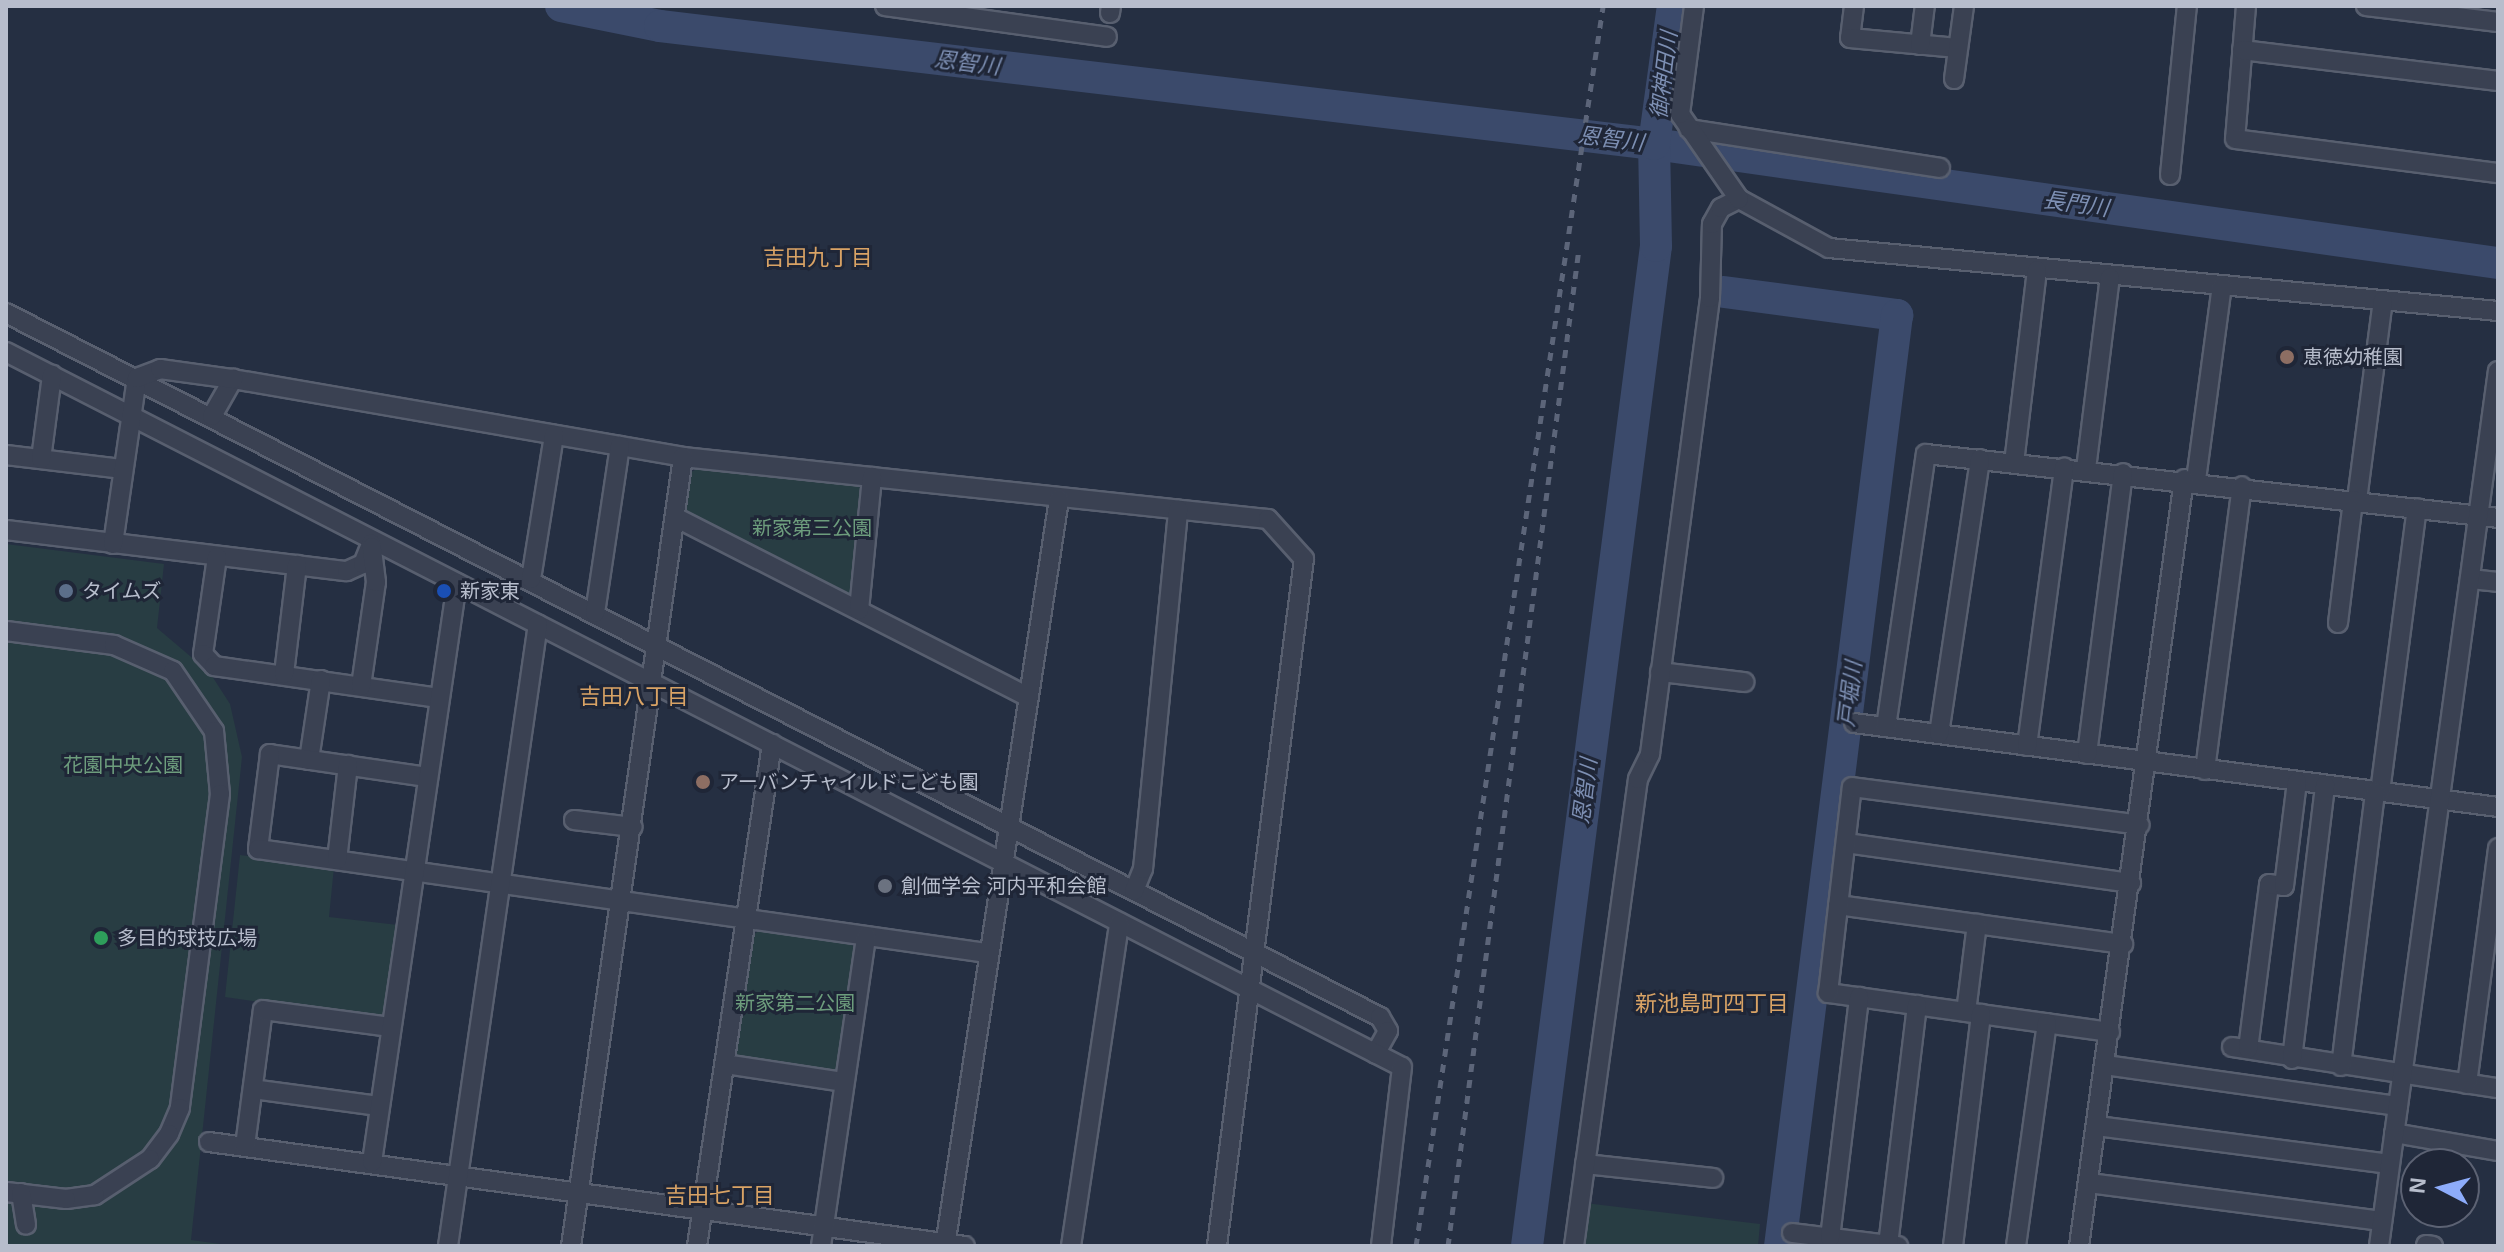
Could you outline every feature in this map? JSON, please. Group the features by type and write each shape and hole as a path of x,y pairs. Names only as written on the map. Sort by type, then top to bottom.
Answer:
{"street":[{"path":"885,6 1107,37"},
{"path":"1694,6 1680,114 1733,192 1829,248 2110,277 2498,311"},
{"path":"1854,6 1850,38 1958,48"},
{"path":"1920,45 1925,6"},
{"path":"1954,79 1964,6"},
{"path":"2170,175 2187,6"},
{"path":"2246,6 2235,139 2498,173"},
{"path":"2366,6 2498,22"},
{"path":"2242,50 2498,81"},
{"path":"1692,133 1940,168"},
{"path":"1574,1246 1638,779 1650,754 1710,298 1712,224 1733,192"},
{"path":"2014,463 2037,270"},
{"path":"2086,469 2110,277"},
{"path":"2079,1246 2147,762 2222,286"},
{"path":"2338,623 2383,301"},
{"path":"2430,305 2498,302"},
{"path":"6,313 531,579 1380,1017 1388,1031 1375,1054"},
{"path":"7,357 52,375 127,413 371,544 457,583 655,683 1252,993 1402,1067 1381,1246"},
{"path":"137,378 160,369 683,457 1268,519 1304,559 1257,954 1217,1246"},
{"path":"2379,1246 2498,371"},
{"path":"41,459 52,375"},
{"path":"113,544 127,413 137,378"},
{"path":"212,416 233,379"},
{"path":"531,579 554,435"},
{"path":"595,613 620,446"},
{"path":"1886,727 1926,454 2190,479 2498,518"},
{"path":"6,455 121,469"},
{"path":"571,1246 655,683 683,457"},
{"path":"1939,734 1980,459"},
{"path":"2027,746 2064,467"},
{"path":"2087,754 2123,473"},
{"path":"859,610 872,477"},
{"path":"2205,770 2242,486"},
{"path":"945,1244 1024,695 1059,499"},
{"path":"2341,1066 2417,508"},
{"path":"1134,891 1143,869 1178,510"},
{"path":"675,517 1024,695"},
{"path":"6,530 347,571 363,564 371,544"},
{"path":"361,686 376,582 371,544"},
{"path":"217,557 203,654 214,666 439,698"},
{"path":"284,674 297,565"},
{"path":"2470,579 2498,582"},
{"path":"372,1162 457,583"},
{"path":"448,1246 538,624"},
{"path":"6,631 114,645 173,671 214,731 220,794 180,1108 169,1134 150,1159 95,1195 14,1192 17,1223"},
{"path":"1660,672 1744,682"},
{"path":"309,760 321,680"},
{"path":"1854,723 2498,807"},
{"path":"697,1246 772,744"},
{"path":"427,777 270,754 258,849 986,953"},
{"path":"337,860 348,765"},
{"path":"2297,782 2284,886 2269,884 2240,1048 2292,1059 2498,1088"},
{"path":"2292,1059 2325,785"},
{"path":"2110,1032 1828,993 1852,787 2139,825"},
{"path":"574,820 633,827"},
{"path":"1846,843 2131,883"},
{"path":"2467,1084 2498,848"},
{"path":"1838,905 2123,944"},
{"path":"1071,1246 1119,923"},
{"path":"1953,1246 1974,1013 1977,924"},
{"path":"821,1246 866,936"},
{"path":"1830,1238 1859,997"},
{"path":"1792,1233 1893,1245 1917,1005"},
{"path":"245,1146 263,1010 391,1027"},
{"path":"2016,1246 2047,1023"},
{"path":"725,1064 844,1082"},
{"path":"2105,1065 2398,1106"},
{"path":"253,1089 379,1106"},
{"path":"2097,1126 2390,1164"},
{"path":"2394,1133 2498,1151"},
{"path":"209,1142 458,1171 965,1246"},
{"path":"1585,1164 1713,1178"},
{"path":"2089,1183 2382,1221"}],"green space":[{"name":"新家第三公園","path":"697,469 858,485 865,498 853,591 844,597 692,520 680,499 683,476"},
{"name":"多目的球技広場","path":"6,544 164,564 157,628 210,673 230,704 242,757 191,1240 235,1246 6,1246"},
{"path":"240,855 334,867 329,917 398,925 387,1013 379,1019 225,997"},
{"name":"新家第二公園","path":"763,928 848,939 856,951 841,1066 830,1074 740,1062 734,1055 750,937"},
{"path":"1585,1203 1760,1224 1758,1246 1579,1246"}],"waterway":[{"name":"恩智川","path":"561,6 660,26 1654,144 2498,263"},
{"name":"恩智川","path":"1527,1246 1656,246 1654,144 1673,6"},
{"name":"戸堀川","path":"1724,292 1897,315 1780,1246"}],"railway":[{"path":"1416,1246 1603,6"},
{"path":"1448,1246 1579,248"}],"place":[{"name":"恵徳幼稚園","path":"2287,357"},
{"name":"タイムズ","path":"66,591"},
{"name":"新家東","path":"444,591"},
{"name":"アーバンチャイルドこども園","path":"703,782"},
{"name":"創価学会 河内平和会館","path":"885,886"},
{"name":"多目的球技広場","path":"101,938"}],"district":[{"name":"吉田九丁目","path":"818,258"},
{"name":"吉田八丁目","path":"634,697"},
{"name":"新池島町四丁目","path":"1712,1004"},
{"name":"吉田七丁目","path":"720,1196"}],"water label":[{"name":"御神田川","path":"1664,75"},
{"name":"長門川","path":"2076,204"}],"park label":[{"name":"花園中央公園","path":"123,765"}]}
